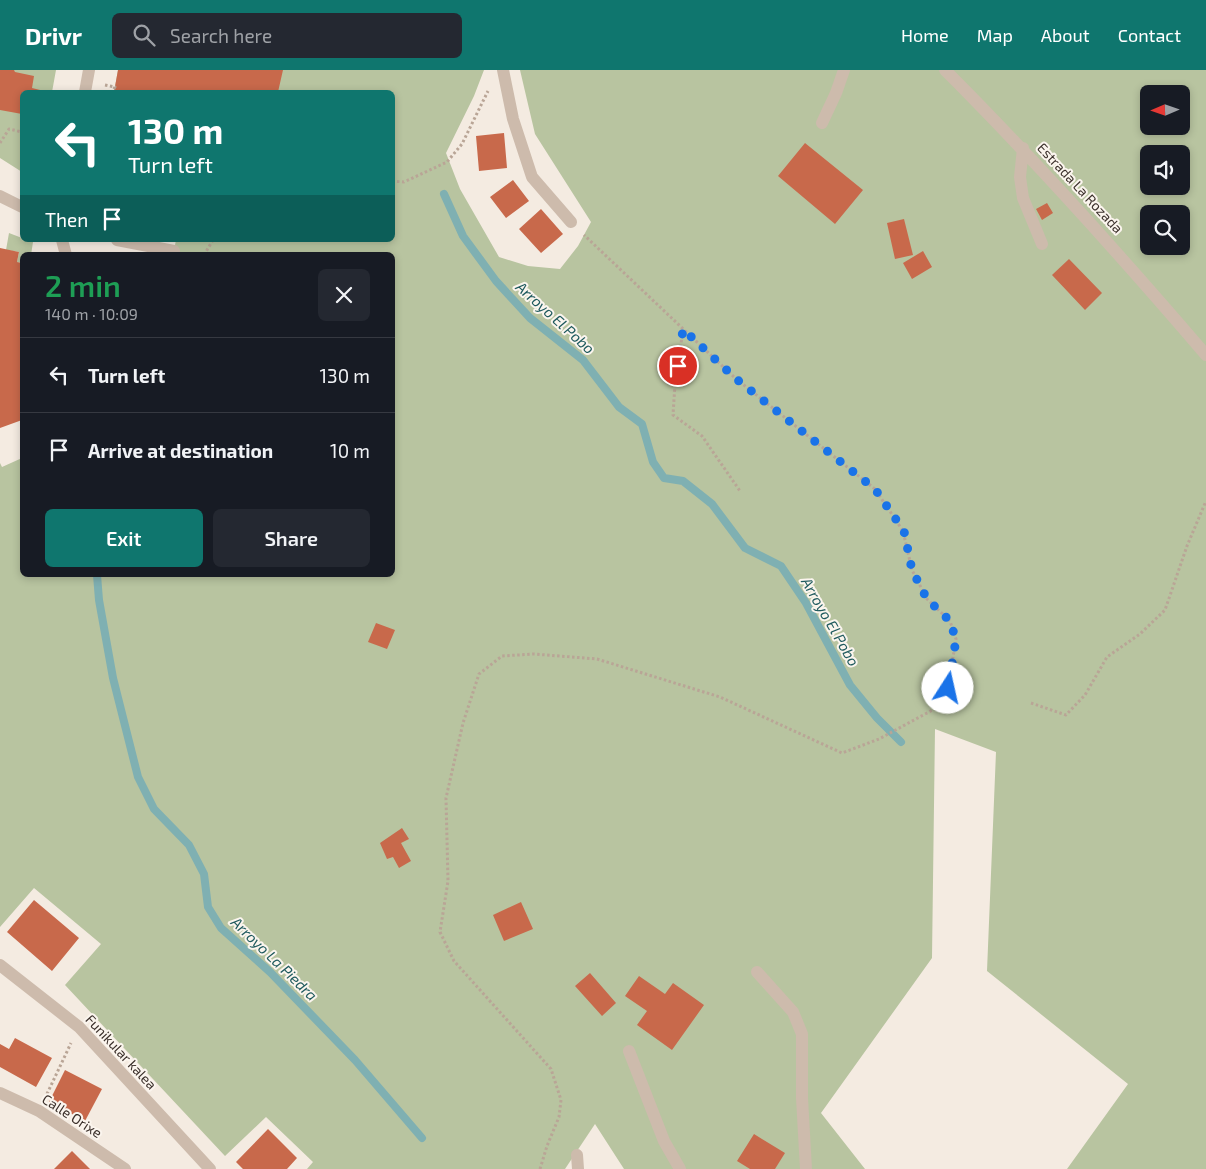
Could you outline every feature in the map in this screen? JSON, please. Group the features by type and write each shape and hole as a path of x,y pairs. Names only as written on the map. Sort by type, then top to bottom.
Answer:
{"street":[{"path":"85,90 89,70"},
{"path":"503,70 513,119 532,177 571,222"},
{"path":"822,123 844,70"},
{"name":"Estrada La Rozada","path":"945,70 1023,148 1206,354"},
{"path":"1023,148 1020,177 1023,198 1042,244"},
{"path":"0,196 20,206"},
{"path":"127,242 174,251"},
{"name":"Funikular kalea","path":"0,966 78,1027 210,1169"},
{"path":"757,972 793,1012 802,1034 802,1098 806,1169"},
{"path":"629,1051 664,1141 680,1169"},
{"name":"Calle Orixe","path":"0,1093 39,1111 125,1169"},
{"path":"577,1155 578,1169"}],"path":[{"path":"395,181 404,182 447,162 462,144 490,86"},
{"path":"0,143 9,129 20,132"},
{"path":"540,1169 559,1117 561,1100 550,1069 454,961 440,932 448,881 446,798 462,723 479,674 502,656 534,654 597,659 720,697 842,753 879,739 938,707 948,688 956,640 950,621 927,599 912,570 904,531 875,489 735,378 571,222"},
{"path":"683,329 675,384 673,415 702,436 740,491"},
{"path":"1031,703 1066,715 1085,695 1107,656 1140,634 1165,610 1187,546 1206,501"},
{"path":"39,1111 78,1027"}],"green space":[{"path":"0,70 56,70 52,90 20,90 20,171 0,158"},
{"path":"118,70 484,70 474,96 446,153 460,189 499,257 528,266 560,269 578,246 591,222 535,134 520,70 1206,70 1206,1169 1067,1169 1128,1084 987,971 996,752 935,729 932,958 821,1113 865,1169 624,1169 595,1124 565,1169 307,1169 313,1162 266,1117 225,1156 65,985 101,944 34,888 0,927 0,463 2,467 20,459 20,577 395,577 395,252 174,252 176,242 395,242 395,90 114,90"},
{"path":"9,233 20,237 20,242 33,242 31,252 20,252 20,263 17,262 19,252 6,250"}],"building":[{"path":"0,70 14,70 15,72 34,76 32,88 40,90 20,90 20,114 0,110"},
{"path":"118,70 283,70 278,90 114,90"},
{"path":"504,133 507,168 479,171 476,136"},
{"path":"805,143 863,190 835,224 778,176"},
{"path":"513,180 529,201 506,218 490,197"},
{"path":"1047,203 1053,213 1042,220 1036,209"},
{"path":"541,209 563,234 541,253 519,229"},
{"path":"904,219 913,255 895,259 887,223"},
{"path":"0,248 19,252 17,262 20,263 20,421 0,428"},
{"path":"923,251 932,267 912,279 903,263"},
{"path":"1069,259 1102,293 1085,310 1052,275"},
{"path":"376,623 395,630 387,649 368,642"},
{"path":"402,828 409,839 401,843 411,861 399,868 393,857 387,859 380,843"},
{"path":"34,900 79,938 52,971 7,932"},
{"path":"521,902 533,929 504,941 493,915"},
{"path":"590,973 616,1003 602,1016 575,986"},
{"path":"639,976 665,994 673,983 704,1005 672,1050 637,1025 647,1011 625,996"},
{"path":"15,1038 52,1058 36,1087 0,1067 0,1044 9,1049"},
{"path":"65,1070 102,1089 85,1121 49,1102"},
{"path":"268,1129 297,1158 287,1169 243,1169 236,1162"},
{"path":"754,1134 785,1153 775,1169 750,1169 737,1161"},
{"path":"72,1151 90,1169 54,1169"}],"waterway":[{"name":"Arroyo El Pobo","path":"444,194 463,236 496,281 530,318 583,360 619,407 642,424 653,462 664,478 683,481 712,504 745,548 781,566 806,603 850,685 877,718 901,742"},
{"name":"Arroyo La Piedra","path":"97,577 99,600 113,678 138,777 154,809 189,845 204,874 208,907 221,928 270,972 355,1060 422,1138"}],"route":[{"path":"678,366 683,329 735,378 875,489 904,531 912,570 927,599 950,621 956,640 948,688"}]}
